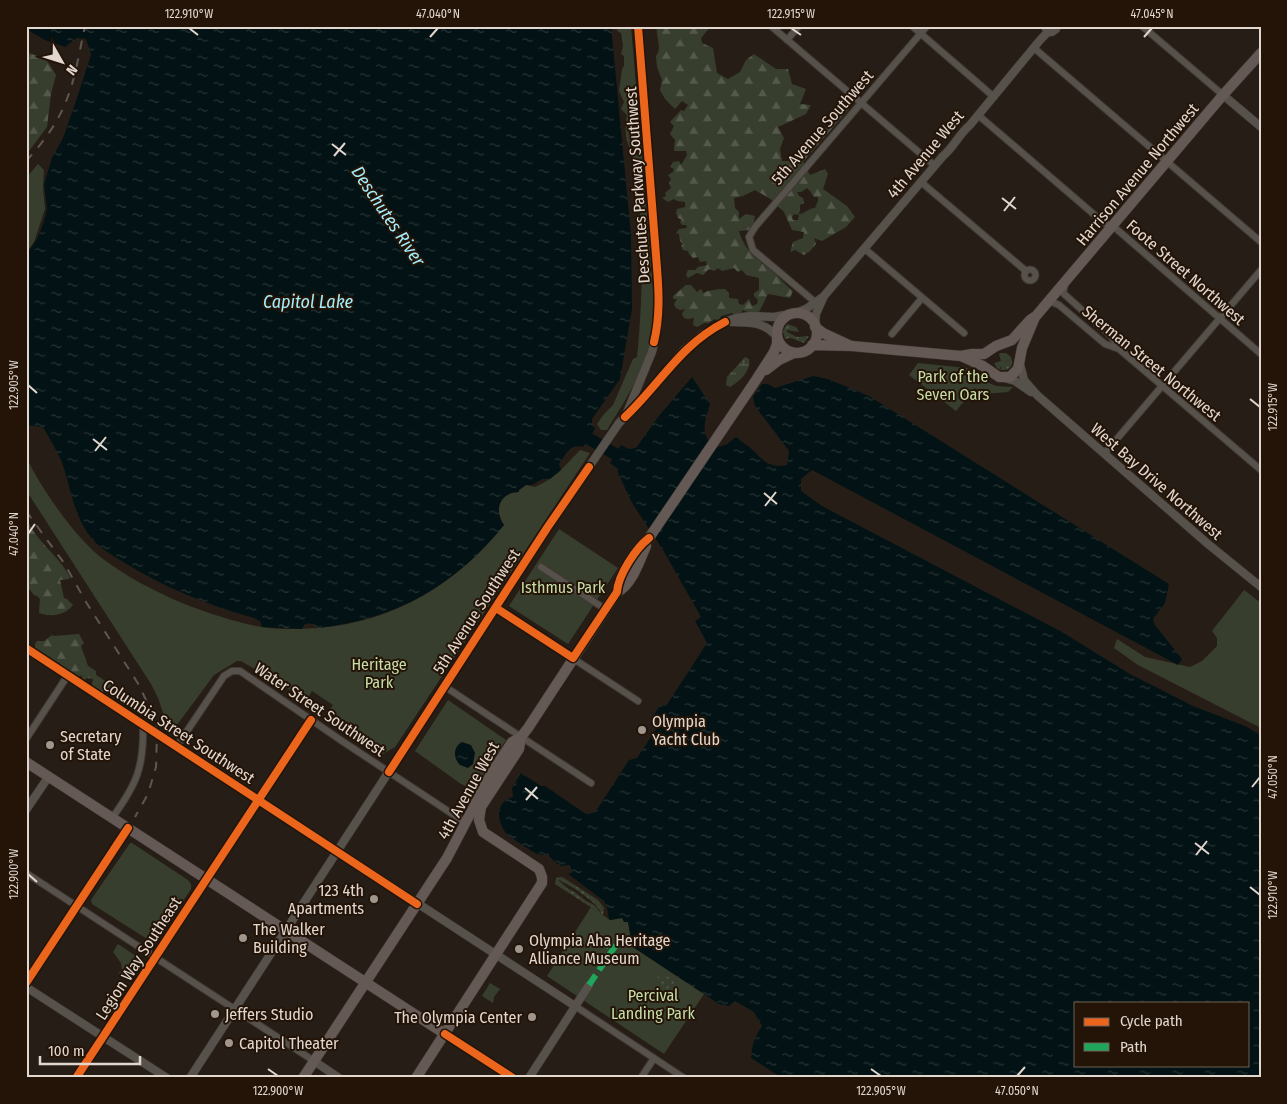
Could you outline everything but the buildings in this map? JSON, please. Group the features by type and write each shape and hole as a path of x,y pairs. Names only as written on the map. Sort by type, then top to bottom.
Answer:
{"main road":[{"name":"Harrison Avenue Northwest","path":"996,348 1012,340 1036,316 1223,95 1261,53"},
{"path":"756,380 777,341 780,321 793,314 807,316 823,333 852,346"},
{"name":"Harrison Avenue Northwest","path":"1020,362 1022,348 1036,316"},
{"path":"756,380 784,357 807,350 816,339 815,326"},
{"path":"777,341 783,348 794,353"},
{"path":"812,345 852,346 961,356 984,354 996,348 1011,347 1015,350 1020,362 1014,374 1004,378 994,375 961,356"},
{"path":"990,371 987,360 996,348"},
{"name":"4th Avenue West","path":"303,1078 459,837 496,766 512,742 521,736 617,592 617,584 621,576 756,380"},
{"path":"483,832 478,816 481,807 519,749 521,736"},
{"path":"26,762 444,1034"},
{"path":"416,1078 542,883 540,869 483,832 467,831 459,837"}],"street":[{"name":"Deschutes Parkway Southwest","path":"625,417 652,352 658,328 659,302 638,26"},
{"path":"771,26 935,166"},
{"path":"787,40 799,26"},
{"path":"912,26 994,97"},
{"name":"5th Avenue Southwest","path":"815,302 753,250 749,237 755,227 927,26"},
{"name":"4th Avenue West","path":"793,314 806,309 824,296 949,151 960,135 1034,48 1047,29 1054,32 1057,26"},
{"path":"1142,26 1261,127"},
{"path":"1034,48 1261,242"},
{"name":"Foote Street Northwest","path":"978,115 1104,223 1113,226 1261,354"},
{"path":"921,182 1026,272"},
{"path":"865,249 964,333"},
{"path":"1104,454 1261,270"},
{"path":"1067,279 1063,293 1111,336 1119,349"},
{"name":"4th Avenue West","path":"815,326 816,314 824,296"},
{"path":"892,334 922,298"},
{"name":"Sherman Street Northwest","path":"1047,303 1052,302 1059,305 1105,344 1119,349 1161,387 1261,470"},
{"name":"5th Avenue Southwest","path":"190,1078 610,434 694,341 713,328 743,316 774,317 793,314"},
{"name":"5th Avenue Southwest","path":"725,322 762,325 772,331 777,341"},
{"name":"West Bay Drive Northwest","path":"1020,362 1024,380 1037,395 1261,587"},
{"name":"West Bay Drive Northwest","path":"1004,378 1015,381 1037,395"},
{"path":"541,566 605,609"},
{"path":"496,608 638,701"},
{"name":"Columbia Street Southwest","path":"26,648 575,1006"},
{"name":"Water Street Southwest","path":"177,746 224,676 232,671 240,672 466,823"},
{"path":"26,739 68,675"},
{"path":"444,686 591,783"},
{"name":"Legion Way Southeast","path":"76,1078 311,720"},
{"path":"112,818 131,790 138,775 143,724"},
{"path":"26,810 49,776"},
{"path":"128,828 26,985 166,1078"},
{"path":"26,873 339,1078"},
{"path":"528,1078 589,985"},
{"path":"575,1006 684,1078"},
{"path":"444,1034 513,1078"},
{"path":"641,1078 654,1058"}],"green space":[{"path":"615,26 631,26 653,286 654,325 652,339 643,367 607,430 601,430 597,424 613,405 633,359 637,357 641,293 642,236 640,211 637,191 632,179 635,168 626,136 627,115 621,109 624,102 619,91 624,66 624,56 621,54 623,46 621,33 617,31 618,28"},
{"path":"657,26 711,26 701,38 702,43 713,48 717,73 728,79 740,72 746,60 754,54 776,69 788,69 792,84 806,89 800,104 811,105 806,114 778,127 784,138 780,149 782,161 792,161 822,133 844,104 849,109 803,162 810,175 825,169 828,174 823,189 847,206 855,217 846,227 822,241 814,238 816,244 804,255 795,250 790,252 793,242 803,238 804,232 792,230 784,212 772,200 755,190 734,198 735,208 739,212 739,219 746,214 755,216 753,225 749,230 739,231 744,244 756,258 793,291 790,298 768,294 758,314 752,314 743,310 739,315 736,316 732,313 721,316 719,321 715,319 697,327 693,325 694,318 684,318 682,314 685,309 680,310 674,304 677,299 673,299 673,296 686,285 691,285 697,292 701,289 703,293 725,289 729,293 729,298 738,299 739,304 743,305 749,299 752,306 757,304 758,300 754,293 759,290 759,278 746,275 742,270 738,272 734,268 722,271 718,268 714,271 709,269 703,275 697,273 688,278 686,275 688,270 695,270 698,267 707,265 706,261 700,262 698,257 693,258 688,251 683,250 679,234 676,233 679,229 687,228 686,225 682,225 680,222 682,220 678,218 676,213 677,209 685,207 685,202 674,199 668,202 662,198 666,196 665,193 671,188 669,183 671,179 668,175 674,169 670,167 673,162 679,161 681,165 687,155 686,151 674,151 675,140 670,134 674,126 670,122 681,110 684,111 688,105 682,101 675,109 665,99 660,90 662,80 657,67 656,56 659,45","holes":["807,188 814,197 818,197 815,208 799,214 798,220 793,220 792,217 794,214 798,215 800,205 804,203 803,198 797,192"]},
{"path":"26,52 46,59 56,75 51,94 47,127 26,155"},
{"path":"38,164 44,170 45,209 34,242 26,253 26,178"},
{"path":"787,324 796,327 799,332 787,330 787,332 797,337 809,336 804,343 791,338 785,339 783,331"},
{"path":"1000,353 1006,353 1011,357 1003,363 1000,368 1001,370 994,363 1001,361"},
{"path":"745,357 749,359 747,372 730,387 726,385 727,377"},
{"path":"1011,357 1011,367 1007,370 1001,370 1001,364"},
{"name":"Park of the Seven Oars","path":"918,363 967,368 975,371 989,383 996,386 1013,387 1008,392 982,394 975,388 956,411 909,375"},
{"name":"Heritage Park","path":"580,450 590,453 395,747 381,755 325,718 333,705 312,691 307,700 241,661 237,661 214,675 174,729 167,724 151,684 26,490 26,457 60,512 82,539 103,559 161,594 201,610 251,625 282,629 318,628 373,618 422,596 445,582 486,546 504,525 499,508 505,496 509,493 517,492 526,485 535,487 548,480"},
{"path":"26,518 35,534 70,577 69,579 60,580 64,598 73,605 62,613 49,615 39,613 40,599 30,590 26,589"},
{"name":"Isthmus Park","path":"559,529 618,568 568,644 509,606"},
{"path":"1244,590 1261,603 1261,728 1138,665 1114,648 1117,639 1145,657 1190,667 1202,661 1217,646 1217,638 1212,631"},
{"path":"79,634 84,643 81,646 88,666 96,671 96,675 112,685 111,692 108,690 102,692 92,686 93,679 87,678 84,680 82,675 76,679 42,655 40,651 35,650 37,641 44,641 52,635"},
{"name":"Heritage Park","path":"448,700 506,740 475,790 461,784 415,751"},
{"path":"130,843 188,880 191,884 191,889 155,944 92,904 91,900"},
{"path":"562,877 598,900 604,908 603,915 555,884 556,878","holes":["557,879 588,898 601,913 594,905 567,888"]},
{"name":"Percival Landing Park","path":"591,907 610,920 622,918 628,921 631,940 625,942 704,994 664,1054 547,976"},
{"path":"118,944 142,960 129,980 118,973 122,971 121,963 113,952"},
{"path":"660,972 683,987 671,991 662,985 656,985 657,975"},
{"path":"490,983 500,989 494,997 493,1003 482,996"}],"water":[{"name":"Capitol Lake","path":"26,26 611,26 631,235 632,309 620,379 592,419 595,429 583,447 579,446 569,450 559,464 561,470 550,479 542,479 532,485 526,485 519,492 507,495 500,503 499,508 499,514 504,525 466,565 444,582 398,608 345,624 317,628 308,624 304,625 302,629 262,627 260,621 254,618 171,588 104,550 82,525 61,460 43,427 26,425 26,255 37,239 43,224 47,209 44,184 52,158 63,138 91,55 86,39 77,38 65,47 45,40 26,29"},
{"path":"813,376 828,379 869,396 1169,584 1165,603 1153,619 1155,625 1182,659 1178,665 812,470 801,479 801,491 822,506 1062,632 1130,674 1193,706 1245,726 1261,735 1261,1078 782,1078 751,1058 754,1042 762,1026 754,1012 735,1001 729,1006 719,1004 624,941 631,939 628,922 624,922 622,918 610,920 604,901 568,874 572,873 570,865 560,866 560,863 557,864 548,855 537,854 505,832 500,821 499,811 507,799 513,797 512,788 521,773 541,786 545,786 586,814 593,813 629,760 637,758 660,723 654,715 660,705 666,706 707,643 695,621 701,617 663,550 632,503 618,473 618,469 610,463 621,445 629,449 636,448 658,417 692,377 710,404 705,423 705,434 712,443 718,447 727,444 736,437 769,464 777,466 787,465 789,451 755,406 753,397 762,384 768,384 775,388"},
{"path":"462,742 471,745 475,753 473,764 468,768 460,765 455,756 457,747"}],"waterway":[{"name":"Deschutes River","path":"576,431 615,454"}],"railway":[{"path":"26,161 47,135 68,97 85,26"},
{"path":"26,511 64,563 86,602 139,685 152,713 157,733 156,767 148,794 135,817"}],"marked path":[{"path":"599,940 613,949"},
{"path":"589,985 618,942"}],"cycle path":[{"path":"638,26 658,287 658,314 654,342"},
{"path":"625,417 683,353 709,331 725,322"},
{"path":"389,772 547,528 589,467"},
{"path":"496,608 573,658 617,592 628,562 649,538"},
{"path":"26,648 417,904"},
{"path":"76,1078 311,720"},
{"path":"26,983 128,828"},
{"path":"445,1034 513,1078"}],"place":[{"name":"Olympia Yacht Club","path":"642,730"},
{"name":"Secretary of State","path":"50,745"},
{"name":"123 4th Apartments","path":"374,899"},
{"name":"The Walker Building","path":"243,938"},
{"name":"Olympia Aha Heritage Alliance Museum","path":"519,949"},
{"name":"Jeffers Studio","path":"215,1014"},
{"name":"The Olympia Center","path":"532,1017"},
{"name":"Capitol Theater","path":"229,1043"}]}
